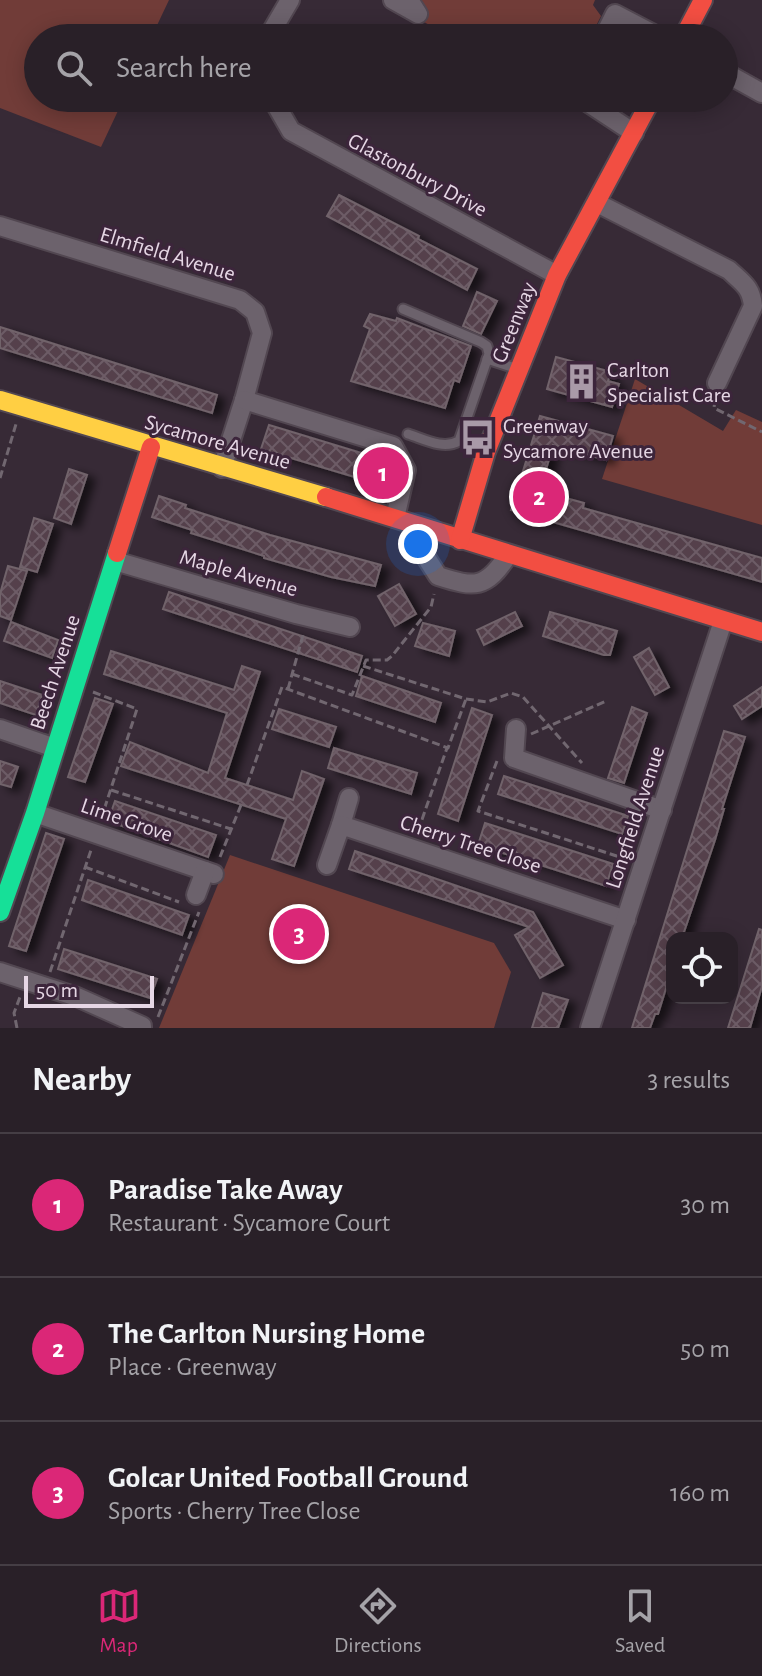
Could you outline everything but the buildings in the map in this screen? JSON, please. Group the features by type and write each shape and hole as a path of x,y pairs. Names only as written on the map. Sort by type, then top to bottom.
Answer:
{"street":[{"path":"276,24 290,0"},
{"path":"393,0 418,14 409,0"},
{"path":"690,24 703,0"},
{"path":"610,7 638,24"},
{"path":"738,80 762,93"},
{"name":"Glastonbury Drive","path":"280,112 291,131 557,275"},
{"path":"602,112 634,133"},
{"name":"Greenway","path":"460,540 486,452 557,275 645,112"},
{"path":"597,203 729,270 747,286 752,294 753,306 717,383"},
{"name":"Elmfield Avenue","path":"0,226 240,300 255,312 262,333 222,468"},
{"name":"Sycamore Avenue","path":"0,400 762,632"},
{"path":"244,400 393,446 406,470 395,518"},
{"name":"Beech Avenue","path":"0,912 4,883 35,813 151,447"},
{"path":"423,528 422,551 438,576 466,585 481,583 497,571 508,555"},
{"name":"Maple Avenue","path":"115,561 350,627"},
{"name":"Longfield Avenue","path":"590,1028 723,621"},
{"path":"0,729 55,748"},
{"path":"516,730 514,758 662,810"},
{"path":"327,865 349,798"},
{"name":"Lime Grove","path":"35,813 209,872"},
{"name":"Cherry Tree Close","path":"341,825 626,920"},
{"path":"194,903 209,872"},
{"path":"0,972 77,997 142,1026 149,1024"}],"lane":[{"path":"403,309 481,342 487,346 489,354 459,441 451,445 440,444 408,434"},
{"path":"487,359 519,370"}],"path":[{"path":"717,383 714,408 762,432"},
{"path":"0,478 21,407"},
{"path":"292,674 352,695 366,660 387,660 392,656 431,607 438,576"},
{"path":"288,689 309,617"},
{"path":"363,666 466,699 487,702 511,693 523,697 589,770 594,786"},
{"path":"45,987 137,709 75,686"},
{"path":"247,785 282,687 447,748"},
{"path":"411,849 466,699"},
{"path":"516,730 533,734 606,701"},
{"path":"514,758 496,762 478,811 644,865"},
{"path":"111,790 231,829"},
{"path":"209,872 241,805"},
{"path":"85,867 194,903 149,1024"},
{"path":"17,1028 14,1013 26,981"}],"shaded area":[{"path":"0,0 169,0 158,24 24,24 24,112 117,112 101,147 0,108"},
{"path":"421,0 595,0 593,5 601,16 597,24 428,24 424,22 428,13"},
{"path":"635,379 723,431 736,410 762,422 762,525 602,479"},
{"path":"230,855 494,943 511,972 494,1028 159,1028"}],"traffic: fast":[{"path":"0,912 35,813 117,553"}],"traffic: slow":[{"path":"0,400 326,497"}],"traffic: jam":[{"path":"690,24 703,0"},
{"path":"460,540 486,452 557,275 644,112"},
{"path":"117,553 151,447"},
{"path":"326,497 762,632"}],"place":[{"name":"Carlton Specialist Care","path":"581,382"},
{"name":"Greenway Sycamore Avenue","path":"477,438"},
{"name":"Paradise Take Away","path":"383,473"},
{"name":"The Carlton Nursing Home","path":"539,497"},
{"name":"Golcar United Football Ground","path":"299,934"}]}
